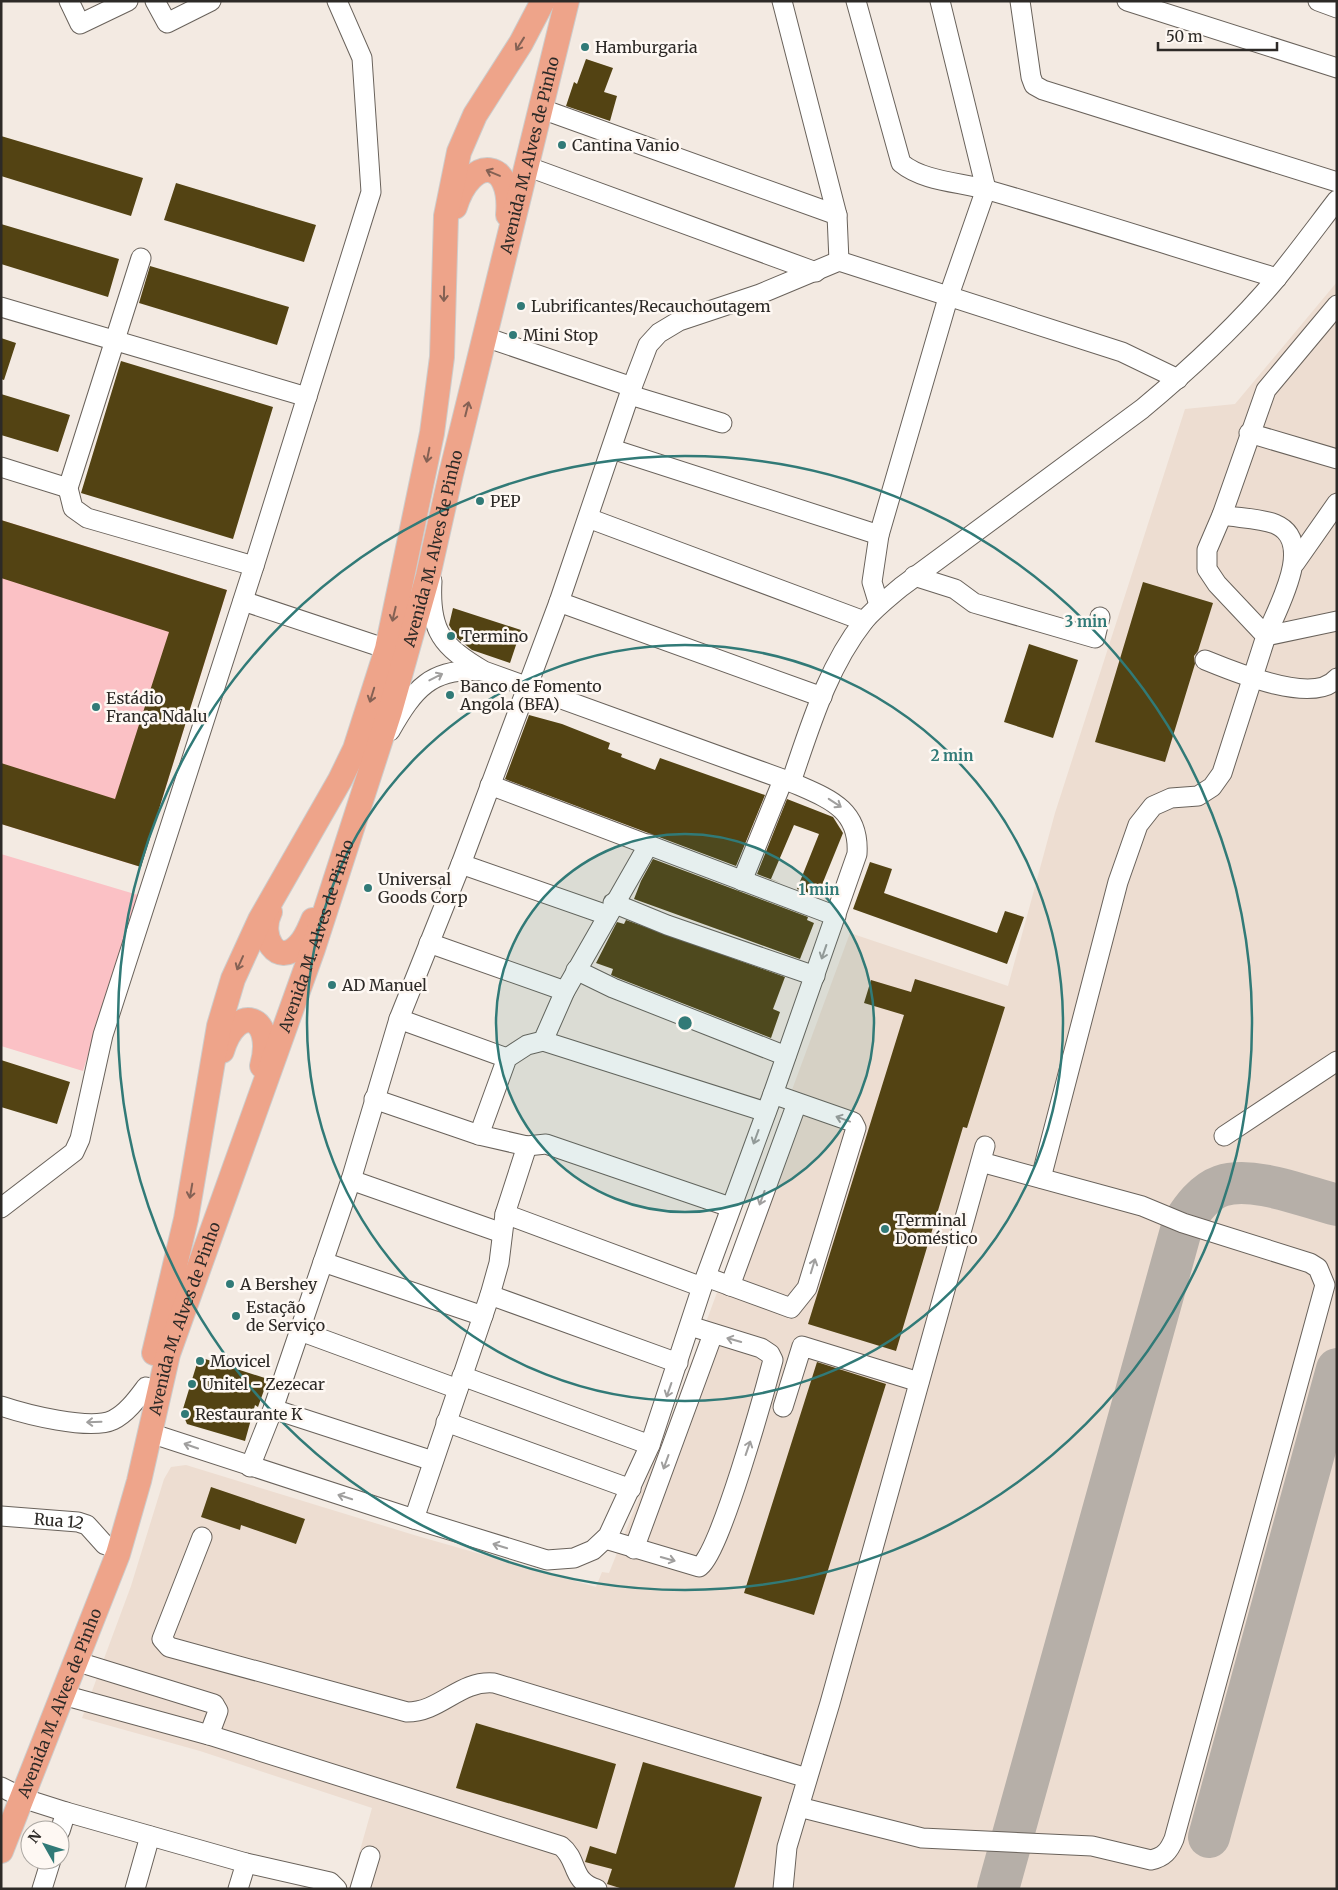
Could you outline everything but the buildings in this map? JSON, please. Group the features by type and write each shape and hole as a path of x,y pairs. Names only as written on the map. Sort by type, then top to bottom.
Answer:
{"main road":[{"name":"Avenida M. Alves de Pinho","path":"1,1819 105,1545 146,1388 186,1219 219,1026 233,979 260,920 313,828 355,749 386,649 432,433 442,357 446,216 459,152 475,115 521,43 543,1"},
{"name":"Avenida M. Alves de Pinho","path":"1,1851 12,1793 63,1695 118,1554 139,1481 168,1354 314,949 370,773 407,652 437,537 539,108 567,1"},
{"path":"445,256 455,209 463,188 476,172 487,170 502,178 508,192 507,228 501,266"},
{"path":"313,828 267,918 265,934 268,942 272,948 280,952 298,947 305,939 348,839"},
{"path":"200,1142 227,1037 233,1026 243,1020 253,1021 261,1026 265,1034 266,1054 238,1159"}],"street":[{"path":"69,1 80,24 128,1"},
{"path":"156,1 167,23 211,1"},
{"path":"1,1208 74,1152 80,1140 104,1035 371,192 362,58 336,1"},
{"path":"782,1 837,215 839,261"},
{"path":"856,1 901,163 920,174 986,189 1277,278"},
{"path":"879,606 872,582 879,535 948,298 986,189 940,1"},
{"path":"1020,1 1031,77 1034,85 1043,90 1337,182"},
{"path":"1127,1 1337,68"},
{"path":"1318,1 1337,8"},
{"path":"539,108 837,215"},
{"path":"526,166 816,272"},
{"path":"742,881 836,666 864,621 914,576 1142,409 1178,379 1216,344 1277,278 1337,200"},
{"path":"141,258 68,488 73,508 87,518 254,566"},
{"path":"250,1467 273,1409 351,1180 399,1019 461,864 559,602 648,345 666,329 696,315 760,294 839,261 948,298 1122,352 1178,379"},
{"path":"1266,636 1216,584 1207,569 1207,550 1222,515 1249,433 1266,390 1337,305"},
{"path":"1,307 307,397"},
{"path":"484,337 722,423"},
{"path":"1249,433 1337,459"},
{"path":"612,449 879,535"},
{"path":"1,467 68,488"},
{"path":"1041,1178 1118,882 1138,825 1153,806 1171,798 1198,796 1212,787 1222,773 1266,636 1295,562 1337,502"},
{"path":"1222,515 1274,523 1287,531 1293,542 1295,562"},
{"path":"588,518 864,621"},
{"path":"150,1433 250,1467 547,1560 574,1558 593,1550 605,1540 631,1489 650,1445 730,1207 773,1094 857,854 858,841 856,830 850,818 843,809 828,799 787,781 484,671 459,657 446,644 438,630 432,612 431,594 437,537"},
{"path":"914,576 955,589 974,603 1095,638 1100,617"},
{"path":"243,601 386,649"},
{"path":"559,602 822,697"},
{"path":"1266,636 1337,620"},
{"path":"1205,660 1252,679 1292,688 1312,689 1334,682 1337,678"},
{"path":"370,773 400,714 425,683 442,674 463,669 484,671"},
{"path":"490,786 649,844 836,916"},
{"path":"543,1041 576,970 649,844"},
{"path":"461,864 667,925 815,976"},
{"path":"428,943 565,992"},
{"path":"576,970 613,988 786,1056"},
{"path":"399,1019 507,1058"},
{"path":"479,1136 507,1058 527,1045 543,1041 766,1112"},
{"path":"1224,1136 1337,1061"},
{"path":"505,1214 704,1282 730,1286 791,1308 806,1288 856,1128 853,1122 773,1094"},
{"path":"374,1099 479,1136 528,1146 546,1144 730,1207"},
{"path":"730,1286 797,1103"},
{"path":"414,1519 490,1295 499,1263 505,1214 528,1146"},
{"path":"783,1889 787,1847 983,1154 1041,1178 1142,1206 1183,1223 1318,1268 1325,1285 1174,1839 1169,1851 1161,1858 1151,1860 1092,1846 922,1838 799,1807"},
{"path":"351,1180 502,1233"},
{"path":"323,1262 483,1316"},
{"path":"490,1295 678,1363"},
{"path":"605,1540 699,1567 707,1560 718,1534 755,1426 773,1360 770,1354 761,1348 690,1326"},
{"path":"300,1331 650,1445"},
{"path":"634,1549 712,1334"},
{"path":"783,1407 802,1346 919,1382"},
{"path":"1,1406 26,1414 62,1420 112,1421 132,1406 146,1388"},
{"path":"273,1409 433,1462"},
{"path":"446,1422 631,1489"},
{"name":"Rua 12","path":"1,1516 78,1522 87,1525 105,1545"},
{"path":"202,1537 162,1639 169,1646 407,1712 424,1711 471,1684 494,1683 807,1778"},
{"path":"76,1661 214,1704 218,1711 209,1735"},
{"path":"63,1695 209,1735 561,1846 568,1853 580,1879 587,1886 597,1889"},
{"path":"12,1793 66,1812 246,1863 330,1882 337,1889"},
{"path":"63,1820 66,1812"},
{"path":"135,1889 150,1836"},
{"path":"360,1889 370,1856"},
{"path":"238,1889 246,1863"},
{"path":"42,1889 48,1870"}],"shaded area":[{"path":"1337,282 1337,1889 349,1889 372,1808 200,1751 82,1718 131,1586 164,1479 171,1467 186,1465 414,1535 596,1587 602,1572 609,1573 668,1425 850,933 1008,986 1055,813 1185,409 1235,404"},
{"name":"Estádio França Ndalu","path":"1,520 227,590 141,867 1,824"},
{"path":"1,854 138,895 83,1071 1,1046"}],"taxiway":[{"path":"998,1889 1183,1223 1194,1207 1209,1192 1221,1186 1234,1183 1248,1183 1279,1188 1337,1205"},
{"path":"1209,1837 1337,1369"}],"place":[{"name":"Hamburgaria","path":"585,47"},
{"name":"Cantina Vanio","path":"562,145"},
{"name":"Lubrificantes/Recauchoutagem","path":"521,306"},
{"name":"Mini Stop","path":"513,335"},
{"name":"PEP","path":"480,501"},
{"name":"Termino","path":"451,636"},
{"name":"Banco de Fomento Angola (BFA)","path":"450,695"},
{"name":"Estádio França Ndalu","path":"96,707"},
{"name":"Universal Goods Corp","path":"368,888"},
{"name":"AD Manuel","path":"332,985"},
{"name":"Terminal Doméstico","path":"885,1229"},
{"name":"A Bershey","path":"230,1284"},
{"name":"Estação de Serviço","path":"236,1316"},
{"name":"Movicel","path":"200,1361"},
{"name":"Unitel - Zezecar","path":"192,1384"},
{"name":"Restaurante K","path":"185,1414"}]}
